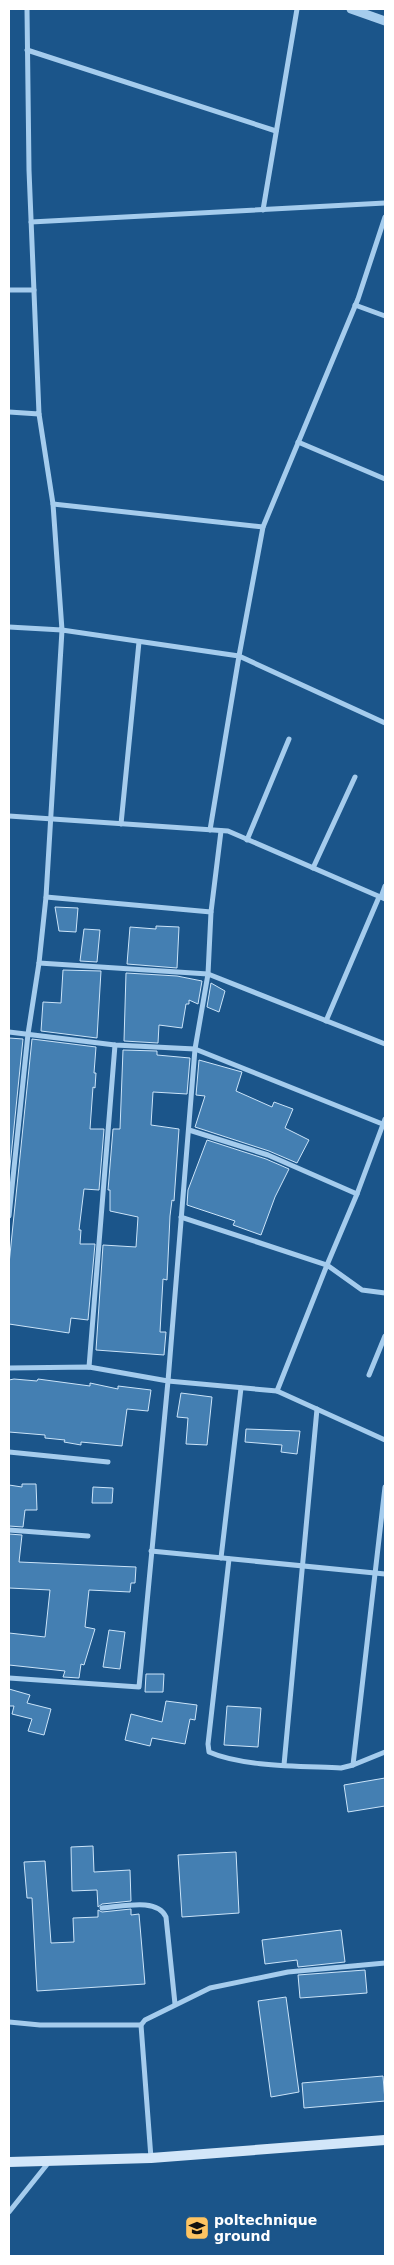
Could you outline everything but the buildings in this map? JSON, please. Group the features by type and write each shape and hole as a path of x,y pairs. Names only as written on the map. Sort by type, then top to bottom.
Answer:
{"main road":[{"path":"9,2162 151,2158 385,2140"}],"street":[{"path":"9,1216 28,1034 39,963 46,897 62,630 53,504 39,414 31,222 26,9"},
{"path":"263,210 297,9"},
{"path":"352,9 385,21"},
{"path":"27,50 276,132"},
{"path":"31,222 385,203"},
{"path":"210,830 263,527 355,305 385,217"},
{"path":"9,290 34,290"},
{"path":"355,305 385,316"},
{"path":"9,412 39,414"},
{"path":"298,442 385,479"},
{"path":"53,504 263,527"},
{"path":"9,627 62,630 239,656 385,723"},
{"path":"122,824 139,642"},
{"path":"247,840 290,739"},
{"path":"313,868 355,777"},
{"path":"9,816 228,831 382,898"},
{"path":"9,1678 139,1687 168,1381 194,1049 208,974 211,912 221,831"},
{"path":"326,1020 382,898 385,886"},
{"path":"46,897 211,912"},
{"path":"39,963 208,974 385,1044"},
{"path":"9,1032 116,1045 194,1049 384,1122 357,1194 277,1391"},
{"path":"88,1367 116,1045"},
{"path":"189,1130 268,1155 357,1194"},
{"path":"181,1217 327,1265 362,1290 385,1293"},
{"path":"369,1375 385,1336"},
{"path":"9,1368 88,1367 168,1381 277,1391 385,1440"},
{"path":"221,1558 241,1388"},
{"path":"284,1765 317,1409"},
{"path":"9,1452 108,1462"},
{"path":"353,1766 377,1573 385,1487"},
{"path":"9,1530 88,1536"},
{"path":"151,1551 385,1574"},
{"path":"229,1559 208,1744 209,1752 220,1757 284,1765 341,1768 353,1766 385,1752"},
{"path":"102,1908 148,1905 156,1906 164,1912 175,2004"},
{"path":"9,2022 141,2025 150,2017 210,1988 288,1972 385,1963"},
{"path":"141,2025 151,2158"},
{"path":"9,2212 49,2161"}],"place":[{"name":"poltechnique ground","path":"197,2228"}]}
